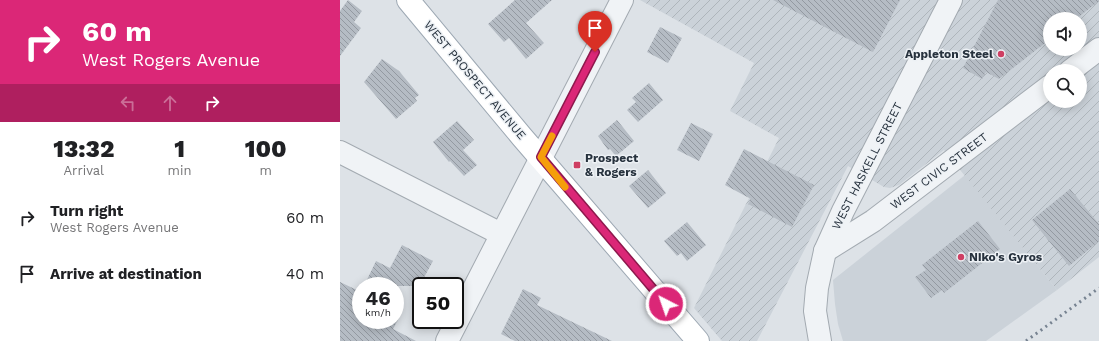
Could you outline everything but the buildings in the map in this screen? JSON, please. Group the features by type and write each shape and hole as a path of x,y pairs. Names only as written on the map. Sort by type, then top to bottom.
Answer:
{"main road":[{"name":"WEST PROSPECT AVENUE","path":"408,0 522,137 541,157 698,341"}],"street":[{"path":"447,341 622,0"},
{"name":"WEST HASKELL STREET","path":"820,341 815,311 817,288 825,252 843,212 951,0"},
{"path":"1079,64 1099,49"},
{"name":"WEST CIVIC STREET","path":"825,252 873,221 1043,91"},
{"path":"340,152 501,234"}],"shaded area":[{"path":"640,0 1099,0 1099,257 1057,290 944,150 899,185 890,188 884,187 848,166 757,341 722,341 694,308 779,138 730,111 754,63"},
{"path":"965,175 1057,290 986,341 843,341 838,324 833,280"}],"railway":[{"path":"1026,341 1099,288"}],"slow traffic":[{"path":"552,136 541,157 565,187"}],"place":[{"name":"Appleton Steel","path":"1001,54"},
{"name":"Prospect & Rogers","path":"577,165"},
{"name":"Niko's Gyros","path":"961,257"}],"route":[{"path":"595,52 541,157 666,304"}]}
